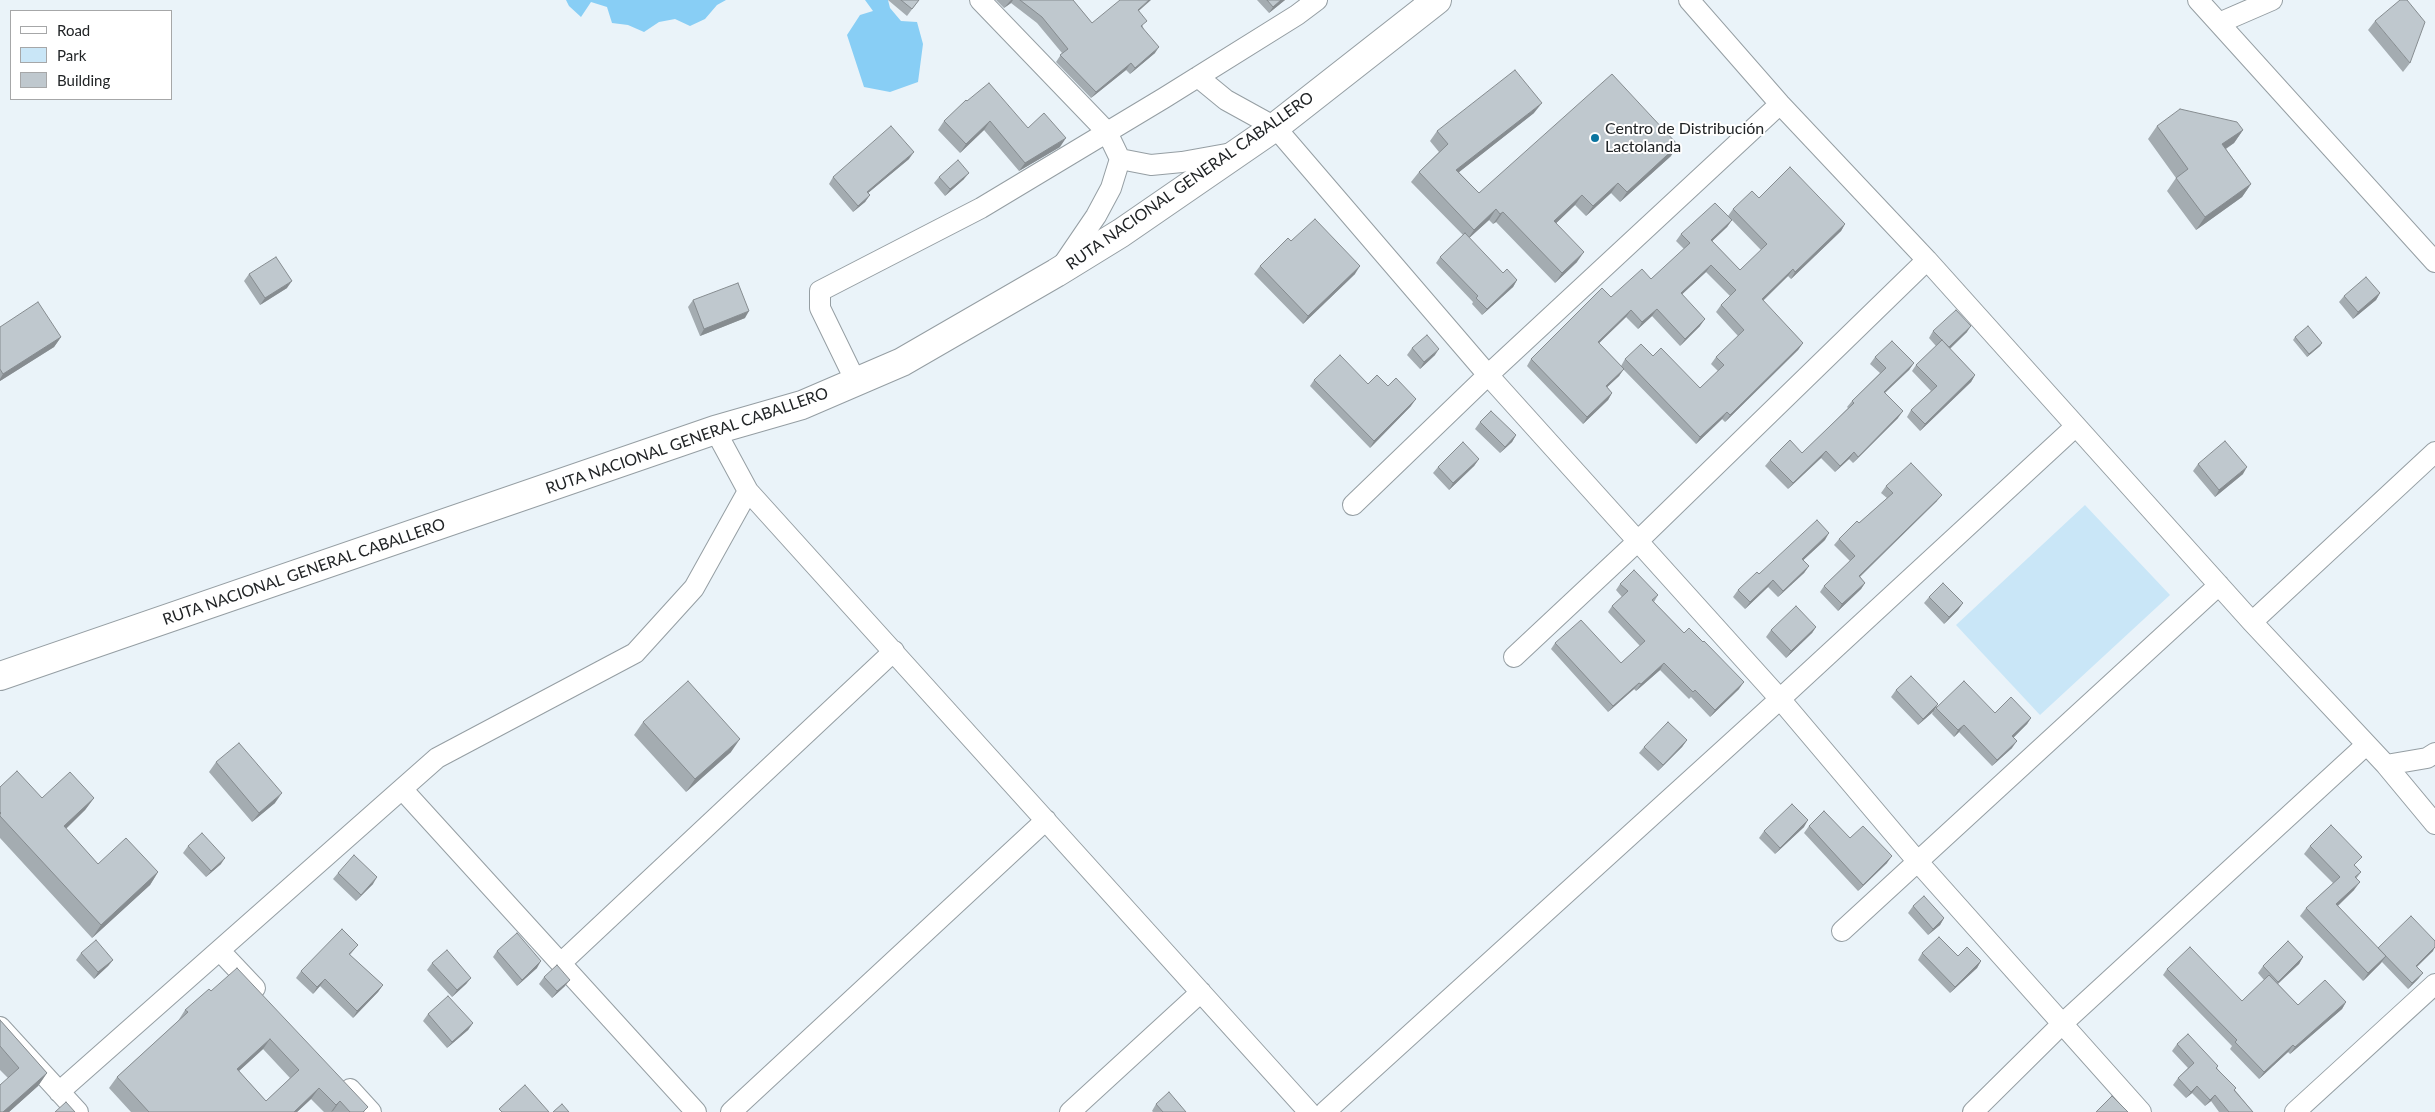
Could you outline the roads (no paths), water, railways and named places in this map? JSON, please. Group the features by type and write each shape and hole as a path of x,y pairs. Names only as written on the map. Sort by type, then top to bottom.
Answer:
{"highway":[{"name":"RUTA NACIONAL GENERAL CABALLERO","path":"0,676 715,430 802,405 902,362 1056,274 1121,233 1275,127 1437,0"}],"street":[{"path":"980,0 1107,132 1120,159 1111,188 1096,216 1056,274"},
{"path":"856,382 820,308 820,291 981,208 1198,77 1297,15 1317,0"},
{"path":"1689,0 1780,104 1927,260 2252,622 2386,765 2435,824"},
{"path":"2198,0 2435,262"},
{"path":"2219,23 2272,0"},
{"path":"1198,77 1226,100 1275,127 1488,375 1780,699 1918,862 2141,1112"},
{"path":"1353,505 1488,375 1780,104"},
{"path":"1120,159 1159,164 1182,162 1239,151"},
{"path":"1514,657 1638,541 1927,260"},
{"path":"1324,1112 1780,699 2076,426"},
{"path":"715,430 748,491 1309,1112"},
{"path":"2252,622 2435,452"},
{"path":"59,1092 437,758 634,653 694,588 748,491"},
{"path":"1842,931 2219,585"},
{"path":"560,963 894,651"},
{"path":"1973,1112 2062,1024 2366,745"},
{"path":"2386,765 2428,758 2435,753"},
{"path":"402,789 696,1112"},
{"path":"731,1112 1046,820"},
{"path":"220,951 266,1000"},
{"path":"2295,1112 2435,984"},
{"path":"1070,1112 1201,992"},
{"path":"0,1027 78,1112"},
{"path":"339,1077 372,1112"}],"place":[{"name":"Centro de Distribución Lactolanda","path":"1595,138"}]}
